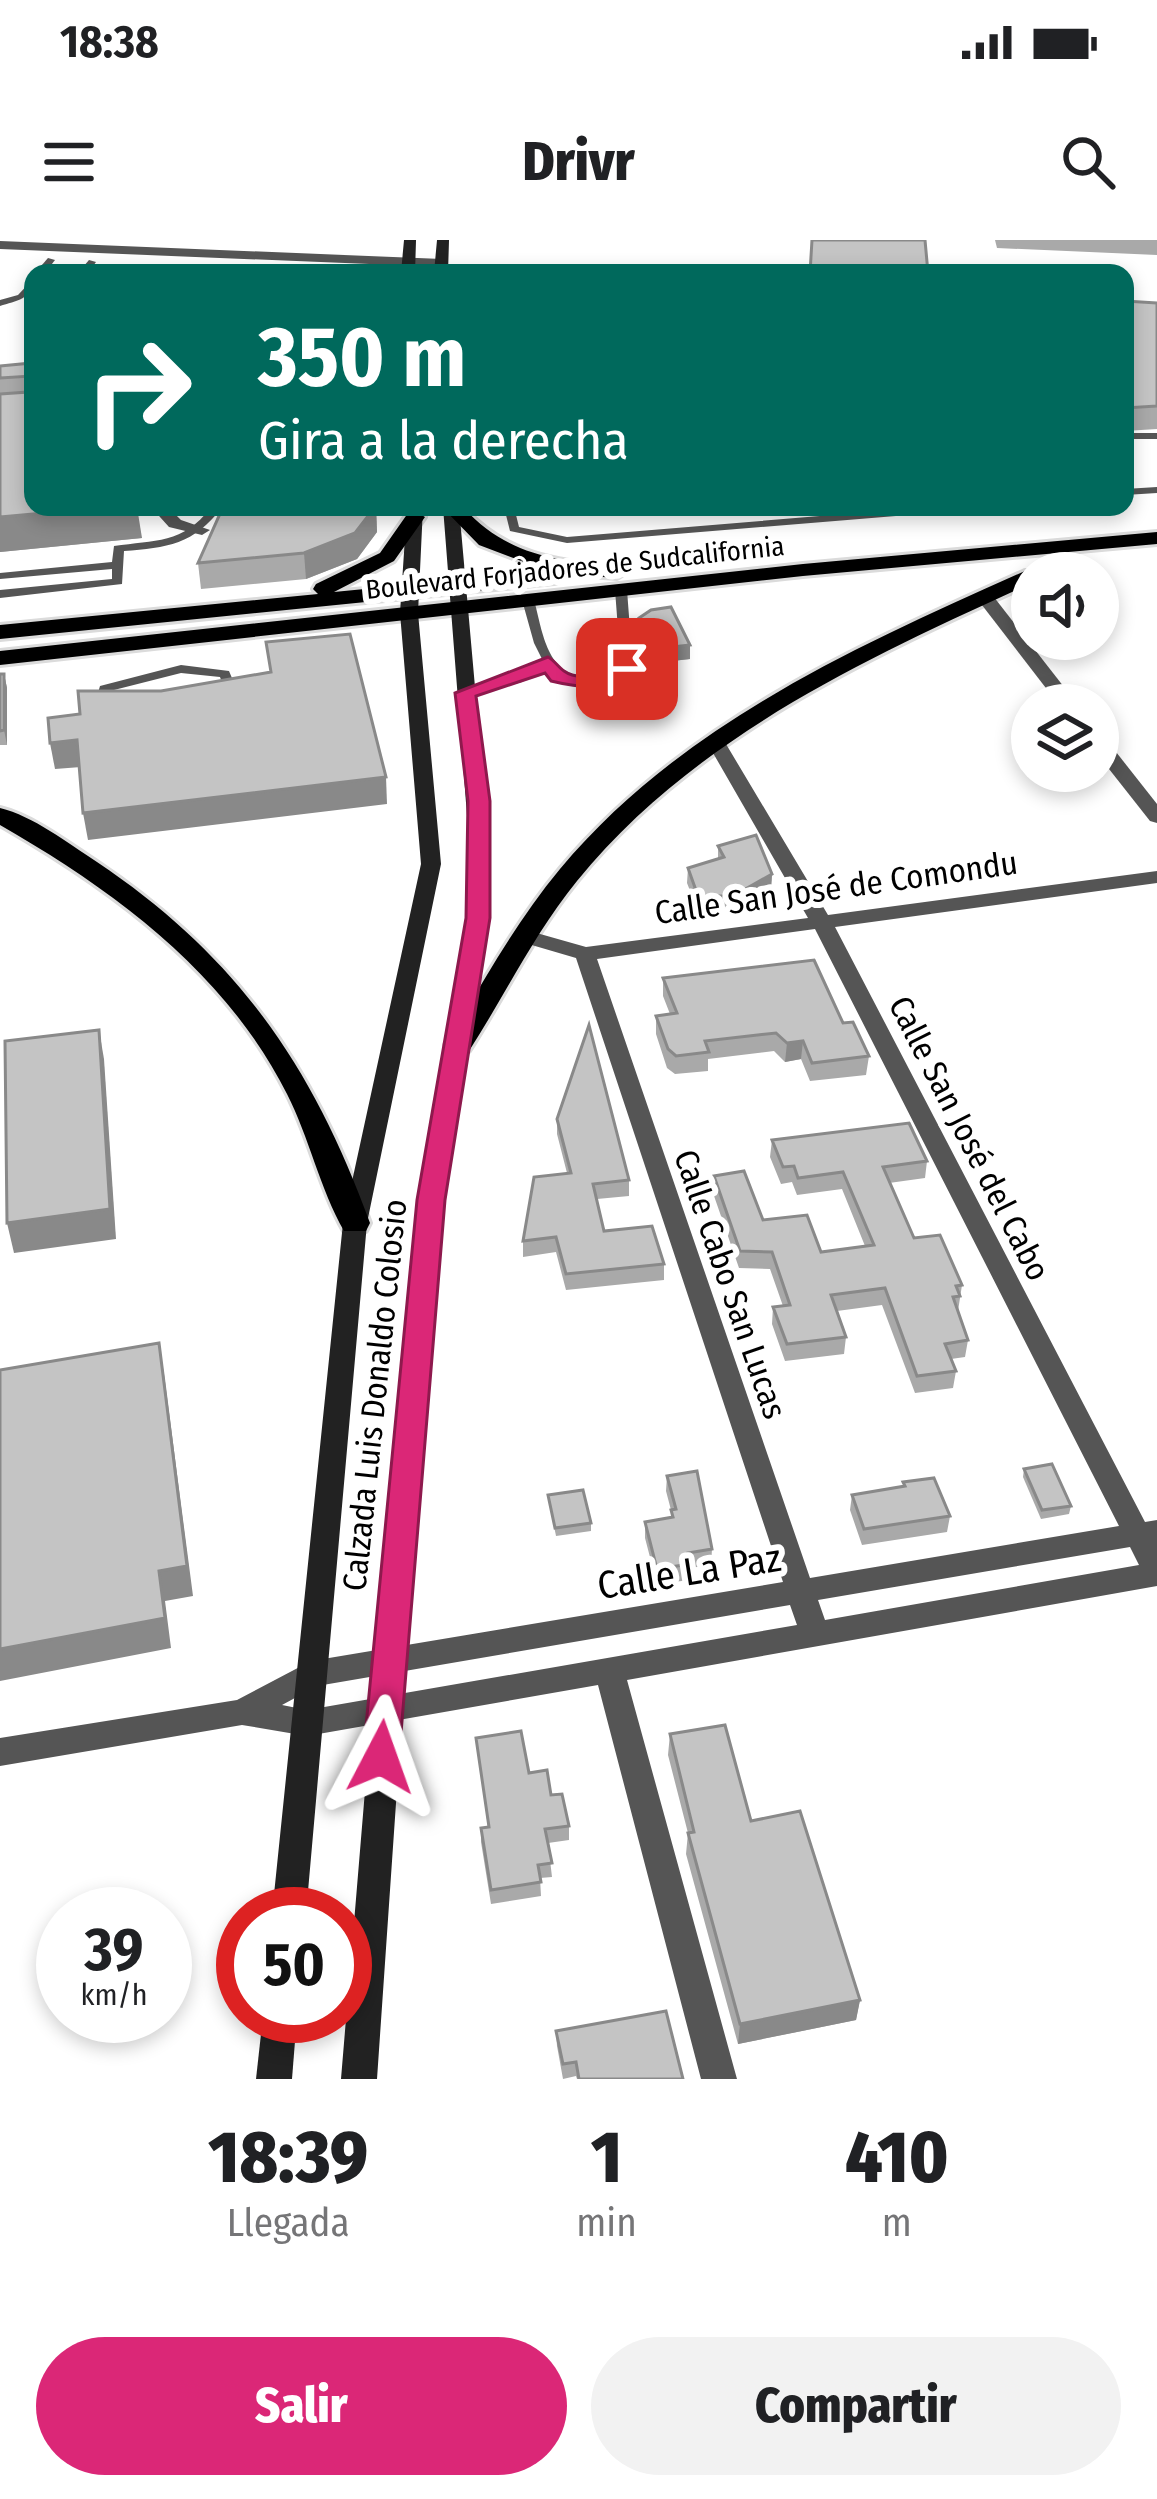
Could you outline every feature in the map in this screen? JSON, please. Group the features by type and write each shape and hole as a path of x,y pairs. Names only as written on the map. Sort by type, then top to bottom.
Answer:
{"main road":[{"path":"269,604 326,588 374,565 398,545 413,516"},
{"name":"Calzada Luis Donaldo Colosio","path":"292,1887 355,1223 431,864 410,600 415,516"},
{"name":"Calzada Luis Donaldo Colosio","path":"359,2079 388,1663 431,1200 459,1046 481,867 452,516"},
{"path":"461,516 495,549 524,561 619,581"},
{"name":"Boulevard Forjadores de Sudcalifornia","path":"456,596 529,600 619,581 850,547 1157,517"},
{"path":"979,535 974,539 980,545 1043,548"},
{"name":"Boulevard Forjadores de Sudcalifornia","path":"0,632 269,604 410,600 1157,538"},
{"path":"1079,552 1097,543"},
{"path":"803,570 868,556 850,547"},
{"path":"459,1046 526,936 583,857 714,739 800,683 1011,584"},
{"name":"Boulevard Forjadores de Sudcalifornia","path":"0,658 172,639 410,600"},
{"path":"0,815 60,847 157,912 208,963 296,1080 355,1223"},
{"path":"274,2079 277,2043"}],"street":[{"path":"0,245 110,245 125,257 180,264"},
{"path":"6,259 23,246"},
{"path":"101,264 125,257 213,254 353,264"},
{"path":"205,264 213,254"},
{"path":"6,259 69,264"},
{"path":"167,516 175,524 202,530"},
{"path":"984,596 1053,684"},
{"name":"Calle San José del Cabo","path":"714,739 820,921 1147,1533 1157,1573"},
{"path":"1119,769 1157,817"},
{"name":"Calle San José de Comondu","path":"526,936 585,954 1157,877"},
{"name":"Calle Cabo San Lucas","path":"585,954 815,1635"},
{"name":"Calle La Paz","path":"0,1751 242,1712 311,1675 1147,1533"},
{"name":"Calle La Paz","path":"242,1712 307,1724 1157,1573"},
{"path":"610,1672 719,2079"}],"lane":[{"path":"48,264 51,260"},
{"path":"0,594 118,582 118,548 170,544 202,530 211,516"},
{"path":"509,516 509,524 523,533 586,540 865,516"},
{"path":"0,575 117,565"},
{"path":"529,600 548,663 558,677 580,682 616,678 627,669 619,581"},
{"path":"172,639 181,670"},
{"path":"465,693 518,679 548,663"},
{"path":"181,670 224,674 231,690 216,698 134,710 108,709 101,703 104,689 124,680 181,670"}],"building":[{"path":"812,240 925,240 927,264 811,264"},
{"path":"1134,302 1157,303 1157,406 1134,407"},
{"path":"24,364 24,376 0,378 0,366"},
{"path":"24,392 24,515 0,517 0,394"},
{"path":"219,516 368,516 355,533 304,553 198,563"},
{"path":"671,607 690,645 654,649 639,618 651,610"},
{"path":"350,634 386,777 83,813 77,740 50,743 48,718 80,714 78,691 161,691 271,672 266,642"},
{"path":"0,674 4,674 4,730 0,731"},
{"path":"756,835 772,874 733,896 698,896 688,868 724,857 718,846"},
{"path":"814,960 843,1023 853,1022 869,1056 812,1063 803,1041 787,1043 776,1033 705,1041 709,1052 676,1056 668,1049 656,1016 677,1013 663,978"},
{"path":"589,1025 629,1180 593,1184 604,1231 652,1226 664,1264 566,1274 556,1237 523,1241 534,1177 571,1173 557,1119"},
{"path":"99,1030 110,1209 7,1223 5,1041"},
{"path":"909,1123 927,1161 883,1167 914,1238 940,1235 962,1285 956,1286 960,1296 953,1297 968,1340 945,1344 956,1371 917,1376 885,1288 831,1295 846,1337 787,1344 773,1307 790,1305 772,1252 740,1251 714,1176 744,1171 763,1220 807,1215 821,1252 874,1245 843,1172 798,1178 794,1166 783,1167 772,1140"},
{"path":"159,1343 187,1566 159,1571 165,1618 0,1649 0,1370"},
{"path":"1052,1464 1071,1506 1042,1510 1024,1469"},
{"path":"697,1471 712,1549 688,1553 690,1564 657,1569 645,1522 673,1517 671,1510 676,1509 667,1476"},
{"path":"934,1478 950,1516 864,1529 852,1495"},
{"path":"583,1490 591,1523 555,1528 548,1495"},
{"path":"725,1725 751,1821 800,1811 860,2000 740,2024 688,1833 694,1832 670,1734"},
{"path":"521,1731 529,1773 547,1770 551,1795 562,1794 569,1826 545,1829 552,1863 538,1865 541,1882 491,1890 481,1828 489,1827 476,1738"},
{"path":"666,2011 683,2079 579,2079 576,2062 563,2064 556,2031"}],"route":[{"path":"381,1757 431,1200 478,918 479,801 465,693 518,679 548,663 558,677 580,682 616,678 627,669"}]}
